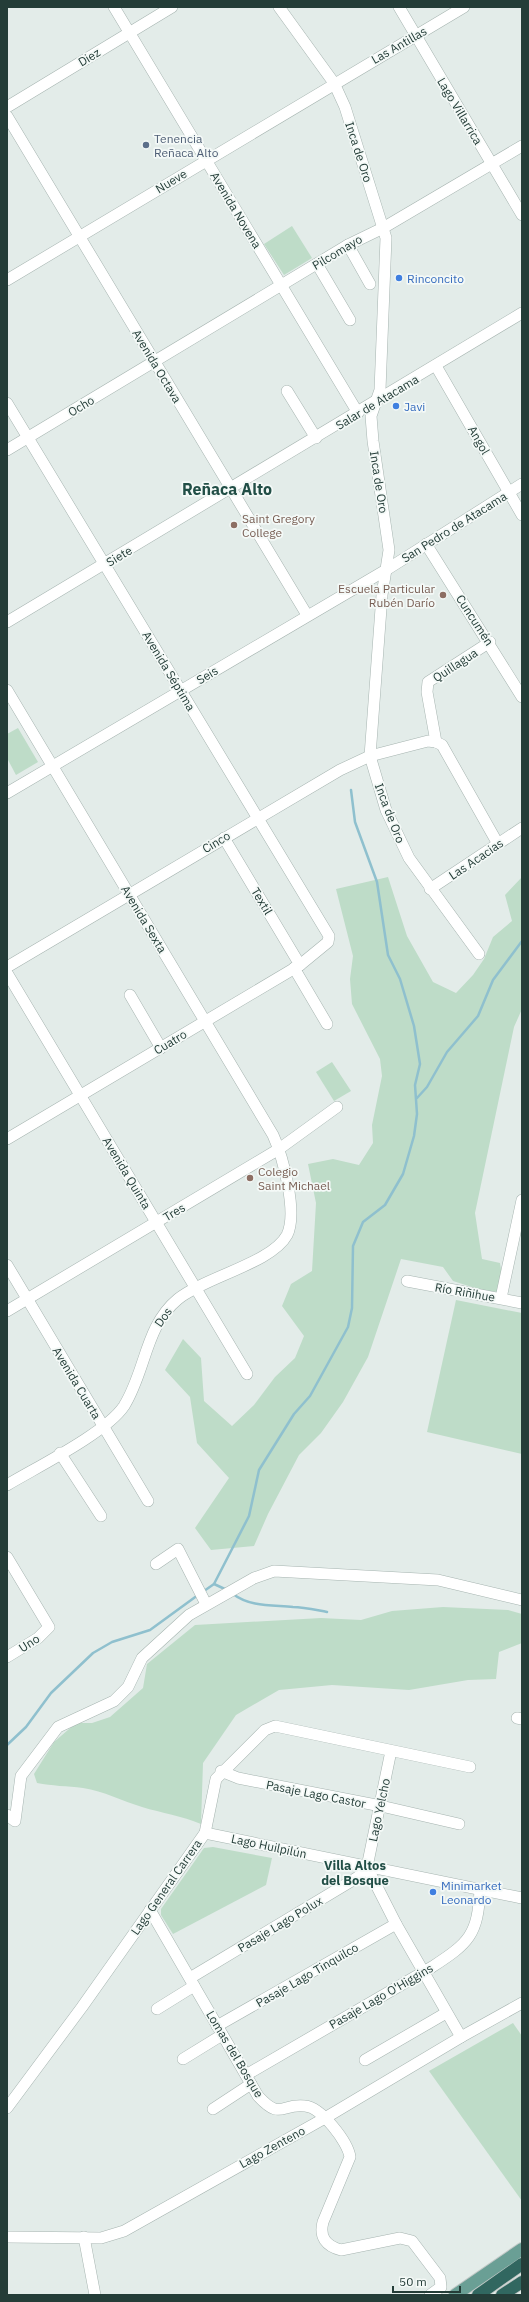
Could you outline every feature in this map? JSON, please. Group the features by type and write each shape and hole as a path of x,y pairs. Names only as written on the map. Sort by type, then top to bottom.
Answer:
{"highway":[{"path":"478,2295 522,2264"},
{"path":"502,2295 522,2282"}],"main road":[{"path":"455,2295 522,2249"}],"street":[{"name":"Avenida Novena","path":"114,7 358,413"},
{"name":"Diez","path":"7,106 172,7"},
{"name":"Inca de Oro","path":"279,7 334,83 345,107 386,238 380,390 371,416 389,550 382,595 370,756 396,834 408,858 479,954"},
{"name":"Lago Villarrica","path":"399,7 522,215"},
{"name":"Las Antillas","path":"334,83 464,7"},
{"name":"Nueve","path":"7,280 334,83"},
{"name":"Avenida Octava","path":"7,116 307,615"},
{"name":"Pilcomayo","path":"154,361 348,245 374,230 383,228 522,146"},
{"path":"348,245 370,284"},
{"path":"317,264 350,320"},
{"name":"Salar de Atacama","path":"230,488 358,413 522,313"},
{"name":"Ocho","path":"7,450 154,361"},
{"name":"Angol","path":"436,366 522,515"},
{"path":"287,391 316,438"},
{"name":"Avenida Séptima","path":"7,403 103,565 328,933 329,940"},
{"name":"San Pedro de Atacama","path":"386,570 522,484"},
{"name":"Siete","path":"7,622 230,488"},
{"name":"Cuncumén","path":"426,544 490,642 522,697"},
{"name":"Seis","path":"7,793 307,615 386,570"},
{"name":"Quillagua","path":"436,742 427,692 428,682 490,642"},
{"name":"Avenida Sexta","path":"7,690 250,1094 279,1149"},
{"name":"Cinco","path":"7,967 340,770 370,756 428,741 436,742"},
{"path":"436,742 442,745 498,844"},
{"name":"Las Acacias","path":"430,889 522,828"},
{"name":"Textil","path":"224,838 297,966 327,1024"},
{"name":"Cuatro","path":"7,1140 297,966 329,940"},
{"name":"Avenida Quinta","path":"7,973 247,1374"},
{"path":"130,995 160,1048"},
{"name":"Tres","path":"7,1311 279,1149 337,1107"},
{"name":"Dos","path":"7,1485 104,1427 118,1414 128,1399 153,1333 161,1318 173,1304 196,1288 275,1249 286,1236 291,1216 279,1149"},
{"path":"501,1298 518,1242 522,1200"},
{"name":"Avenida Cuarta","path":"7,1265 148,1501"},
{"name":"Río Riñihue","path":"407,1281 522,1303"},
{"path":"60,1453 101,1516"},
{"path":"156,1564 178,1549 206,1604"},
{"name":"Uno","path":"7,1557 49,1627 38,1638 7,1657"},
{"path":"7,1815 15,1821 21,1776 58,1727 114,1701 128,1687 142,1658 189,1615 254,1578 274,1571 438,1580 522,1600"},
{"name":"Lago General Carrera","path":"7,2108 82,2007 205,1833 214,1786 221,1771 258,1735 275,1726 470,1767"},
{"name":"Lago Yelcho","path":"367,1866 392,1751"},
{"name":"Pasaje Lago Castor","path":"221,1771 238,1778 381,1806 459,1824"},
{"name":"Lago Huilpilún","path":"205,1833 522,1898"},
{"path":"367,1866 396,1924 424,1971 460,2037"},
{"name":"Pasaje Lago Polux","path":"157,2010 192,1982 358,1877 367,1866"},
{"name":"Pasaje Lago O'Higgins","path":"213,2109 249,2080 452,1954 468,1940 476,1920 480,1889"},
{"name":"Lomas del Bosque","path":"150,1910 258,2096 270,2107 283,2110 304,2105 318,2111 346,2146 350,2157 323,2222 321,2229 324,2241 334,2248 341,2250 400,2238 409,2239 417,2245 442,2283 441,2287 430,2295"},
{"name":"Pasaje Lago Tinquilco","path":"183,2058 220,2030 396,1924"},
{"name":"Lago Zenteno","path":"7,2237 101,2238 124,2231 325,2118 460,2037 522,2003"},
{"path":"365,2060 446,2012"},
{"path":"84,2237 95,2295"}],"green space":[{"path":"292,226 312,258 284,275 264,244"},
{"path":"18,728 38,762 16,775 7,758 7,734"},
{"path":"388,877 407,936 433,982 456,993 473,975 484,959 493,937 512,921 505,895 522,877 522,1009 514,1027 475,1213 482,1259 500,1263 502,1276 498,1292 481,1290 453,1281 443,1267 401,1259 368,1357 343,1402 321,1433 299,1455 268,1514 254,1546 211,1550 195,1528 229,1478 197,1443 190,1397 165,1370 183,1339 201,1358 204,1401 232,1426 254,1405 275,1377 295,1358 304,1336 282,1306 291,1284 312,1271 316,1203 308,1164 333,1159 359,1165 373,1143 372,1125 382,1076 380,1059 352,1004 350,979 353,956 336,889"},
{"path":"332,1062 351,1091 334,1101 316,1072"},
{"path":"456,1300 522,1313 522,1454 427,1432"},
{"path":"443,1607 508,1610 522,1614 522,1643 499,1652 496,1679 468,1680 409,1690 332,1685 279,1690 236,1715 203,1763 201,1824 142,1807 91,1789 37,1783 34,1774 54,1742 76,1723 92,1723 110,1717 143,1688 147,1664 195,1625 321,1618 361,1620 392,1611"},
{"path":"213,1847 272,1858 266,1885 173,1934 161,1915 161,1909 204,1848"},
{"path":"513,2023 522,2036 522,2201 429,2071"}],"waterway":[{"path":"204,1591 214,1584 249,1516 259,1470 294,1414 310,1396 348,1327 352,1308 353,1246 363,1222 385,1205 403,1174 414,1136 417,1114 415,1085 420,1064 414,1026 400,979 388,955 377,882 355,822 351,790"},
{"path":"417,1098 427,1087 447,1052 478,1016 493,980 522,941"},
{"path":"214,1584 227,1590"},
{"path":"233,1594 254,1603 327,1612"},
{"path":"7,1745 26,1727 51,1693 93,1653 112,1642 150,1630 198,1595"}],"place":[{"name":"Tenencia Reñaca Alto","path":"146,145"},
{"name":"Rinconcito","path":"399,278"},
{"name":"Javi","path":"396,406"},
{"name":"Saint Gregory College","path":"234,525"},
{"name":"Escuela Particular Rubén Darío","path":"443,595"},
{"name":"Colegio Saint Michael","path":"250,1178"},
{"name":"Minimarket Leonardo","path":"433,1892"}],"district":[{"name":"Reñaca Alto","path":"227,489"},
{"name":"Villa Altos del Bosque","path":"355,1872"}]}
